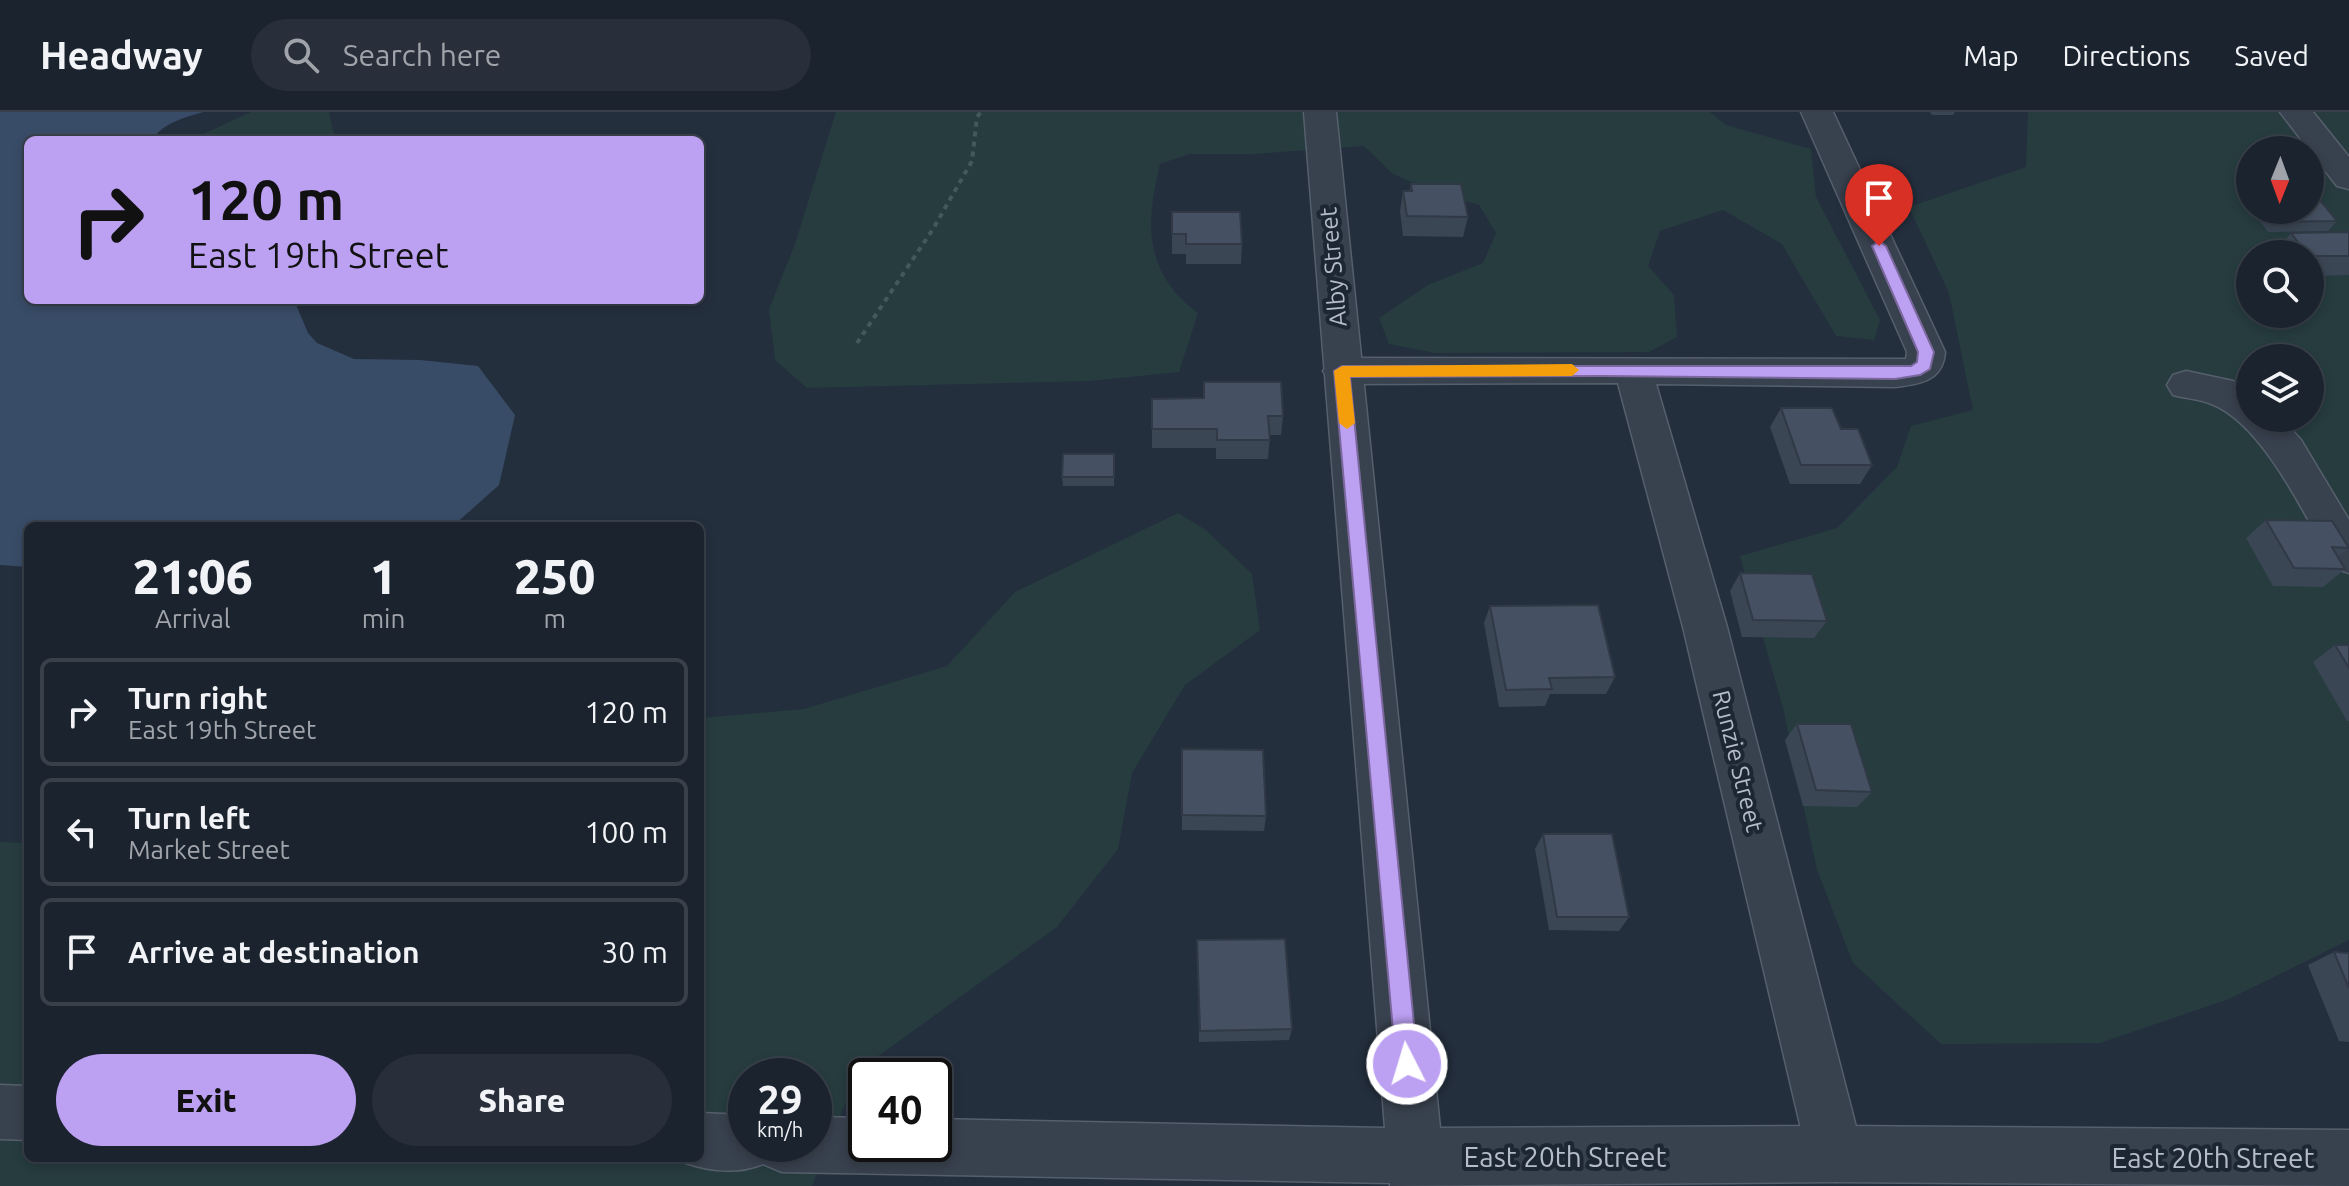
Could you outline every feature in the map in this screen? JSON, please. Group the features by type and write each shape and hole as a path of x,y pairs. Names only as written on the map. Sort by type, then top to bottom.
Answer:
{"street":[{"name":"Alby Street","path":"1320,112 1417,1171"},
{"path":"1342,371 1633,370 1895,374 1915,371 1925,365 1926,352 1817,112"},
{"path":"2296,112 2349,179"},
{"name":"Runzie Street","path":"1633,370 1705,627 1835,1154"},
{"path":"2186,385 2220,391 2236,401"},
{"path":"2271,432 2287,450 2340,542"},
{"path":"0,1112 24,1113"},
{"path":"704,1141 728,1142"},
{"name":"East 20th Street","path":"832,1146 1417,1171 1835,1154 2349,1158"}],"path":[{"path":"857,343 933,229 972,161 977,117 981,112"}],"green space":[{"path":"251,112 329,112 334,136 199,136"},
{"path":"836,112 1710,112 1726,125 1811,149 1816,197 1880,320 1874,340 1836,336 1782,244 1723,210 1660,231 1648,266 1674,295 1677,337 1649,352 1435,353 1389,344 1379,318 1428,285 1483,263 1496,233 1479,205 1435,192 1393,174 1364,146 1254,154 1189,154 1160,164 1151,227 1158,264 1167,281 1180,298 1198,313 1179,372 1090,381 807,388 775,360 769,309 795,244"},
{"path":"2028,112 2349,112 2349,940 2229,999 2100,1043 1941,1044 1853,963 1817,870 1783,708 1740,556 1837,528 1897,467 1911,426 1973,410 1949,293 1909,207 2026,167"},
{"path":"1178,513 1206,530 1252,574 1260,630 1185,685 1132,773 1118,849 1057,927 876,1058 848,1058 848,1097 832,1137 832,1058 728,1058 728,1162 822,1162 812,1186 0,1186 0,842 24,843 24,1162 704,1162 704,718 804,709 947,666 1015,592"}],"water":[{"path":"0,112 203,112 168,125 156,136 24,136 24,304 296,304 308,333 317,343 354,359 420,360 478,366 515,415 499,485 457,522 24,522 24,567 0,565"}],"building":[{"path":"1411,184 1461,184 1468,217 1407,216 1403,191 1412,191"},
{"path":"2324,205 2337,221 2324,221"},
{"path":"1172,212 1240,212 1242,244 1186,244 1186,234 1172,234"},
{"path":"2349,232 2349,256 2324,256 2324,240 2296,240 2291,233"},
{"path":"1204,382 1281,382 1283,416 1268,416 1270,440 1217,440 1217,429 1152,429 1152,399 1204,398"},
{"path":"1781,408 1832,408 1841,429 1858,429 1872,465 1801,465"},
{"path":"1063,454 1114,454 1114,477 1062,477"},
{"path":"2266,520 2332,521 2349,548 2332,547 2345,569 2294,568"},
{"path":"1740,573 1812,574 1827,621 1753,620"},
{"path":"1598,605 1615,677 1549,678 1552,689 1506,690 1490,606"},
{"path":"2335,645 2349,645 2349,668"},
{"path":"1797,724 1851,724 1872,792 1816,790"},
{"path":"1182,749 1263,750 1266,816 1182,815"},
{"path":"1543,834 1612,834 1629,917 1557,917"},
{"path":"1285,939 1292,1029 1200,1031 1197,940"},
{"path":"2334,952 2349,953 2349,988"}],"slow traffic":[{"path":"1347,423 1342,371 1572,370"}],"route":[{"path":"1407,1064 1342,371 1428,369 1895,374 1915,371 1925,365 1926,352 1879,246"}]}
